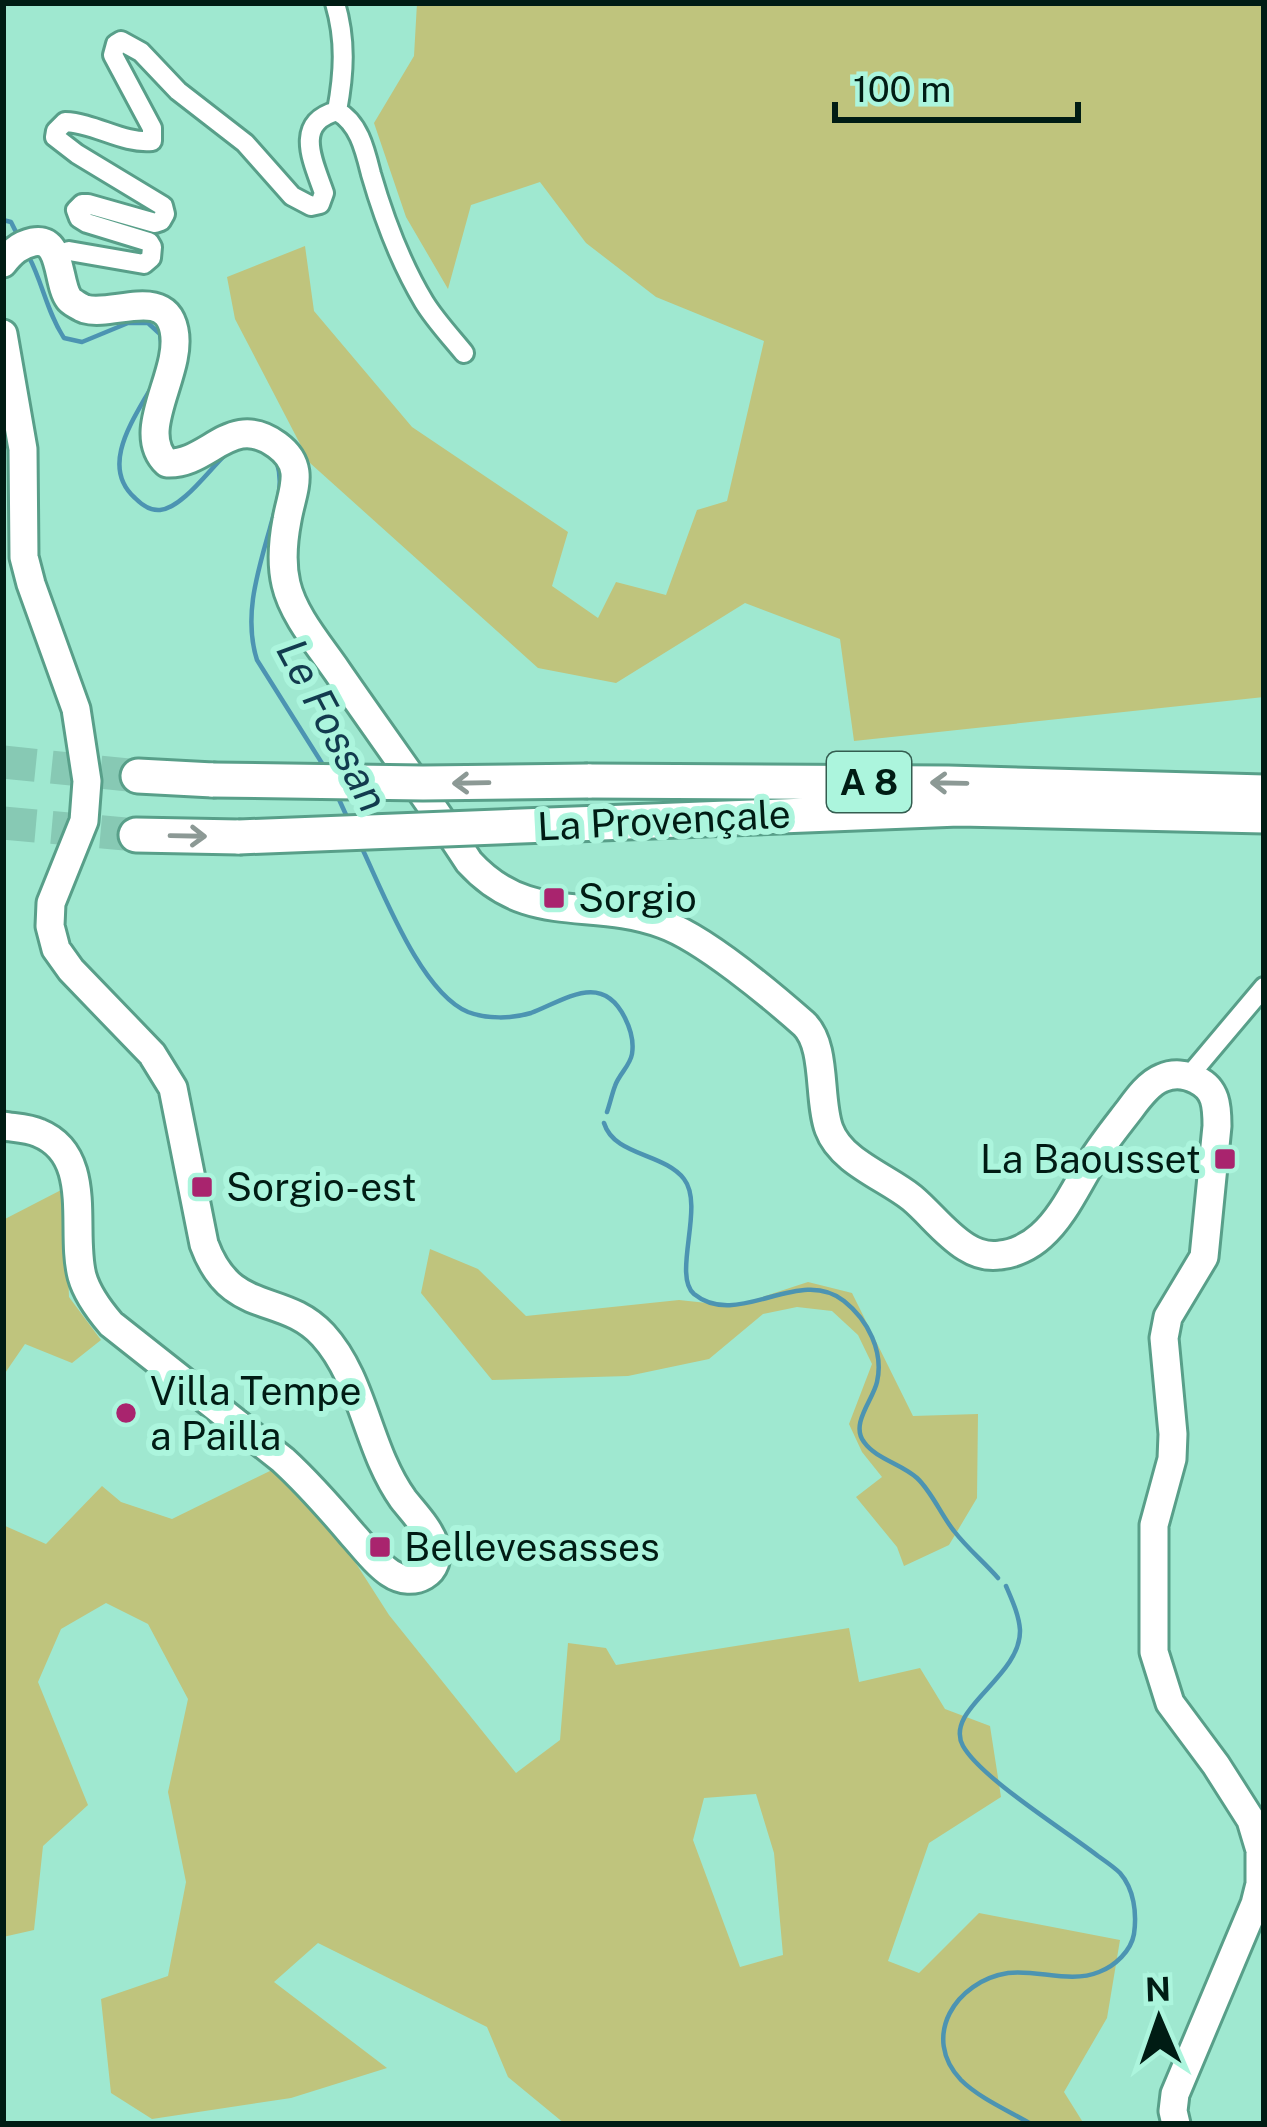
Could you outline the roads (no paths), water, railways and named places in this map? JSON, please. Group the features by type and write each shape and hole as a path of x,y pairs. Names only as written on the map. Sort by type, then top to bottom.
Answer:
{"highway":[{"name":"La Provençale","path":"138,776 423,784 886,782 1150,800 1264,816"},
{"name":"La Provençale","path":"136,835 239,837 1264,793"}],"street":[{"path":"335,3 345,68 337,111"},
{"path":"26,253 69,251 144,264 152,258 149,242 87,223 76,210 82,203 155,223 165,214 163,206 56,136 65,122 80,122 134,140 152,141 152,128 113,55 121,41 141,52 178,91 245,143 292,196 310,206 320,204 324,193 310,151 310,130 321,115 337,111 350,118 402,261 426,306 464,353"},
{"path":"26,253 81,308 150,305 169,315 176,347 154,438 158,454 167,463 182,464 231,434 271,440 290,455 296,471 282,559 287,589 310,631 485,880 522,901 636,915 668,926 701,944 774,999 810,1030 829,1130 839,1147 914,1200 962,1245 981,1255 1003,1255 1043,1235 1096,1155 1157,1079 1190,1076 1212,1093 1217,1126 1204,1257 1168,1317 1164,1338 1173,1434 1172,1459 1154,1525 1154,1652 1169,1703 1251,1820 1260,1867 1255,1904 1175,2094 1176,2124"},
{"path":"3,334 22,449 24,557 76,709 87,781 84,821 51,903 56,949 70,970 152,1054 173,1088 212,1267 228,1285 302,1318 321,1332 344,1363 397,1490 435,1545 435,1564 424,1577 409,1581 391,1574 283,1460 111,1324 83,1281 74,1171 67,1156 53,1140 35,1131 3,1126"},
{"path":"1190,1076 1264,987"}],"waterway":[{"name":"Le Fossan","path":"3,220 11,222 18,236"},
{"name":"Le Fossan","path":"29,257 64,338 82,342 128,323 148,323 160,334 162,352"},
{"name":"Le Fossan","path":"152,386 129,428 120,457 125,485 137,500 153,509 168,508 225,455"},
{"name":"Le Fossan","path":"277,463 278,496 254,594 253,643 257,660 325,768"},
{"name":"Le Fossan","path":"337,795 347,817"},
{"name":"Le Fossan","path":"360,844 419,962 450,1001 468,1012 491,1017 531,1013 582,993 594,992 616,1004 628,1026 632,1049 607,1112"},
{"name":"Le Fossan","path":"604,1123 618,1142 684,1179 691,1206 686,1272 694,1294 711,1303 730,1305 788,1292 826,1292 860,1317 876,1348 879,1371 860,1435 875,1453 917,1478 949,1525 998,1578"},
{"name":"Le Fossan","path":"1006,1586 1019,1624 1017,1647 964,1719 963,1746 1005,1788 1120,1873 1131,1894 1135,1918 1130,1946 1105,1969 1077,1977 1019,1972 989,1978 959,1999 950,2013 944,2046 961,2080 1031,2124"}],"tunnel":[{"path":"3,762 138,776"},
{"path":"3,823 136,835"}],"place":[{"name":"Sorgio","path":"554,898"},
{"name":"La Baousset","path":"1225,1159"},
{"name":"Sorgio-est","path":"202,1187"},
{"name":"Villa Tempe a Pailla","path":"126,1413"},
{"name":"Bellevesasses","path":"380,1547"}]}
